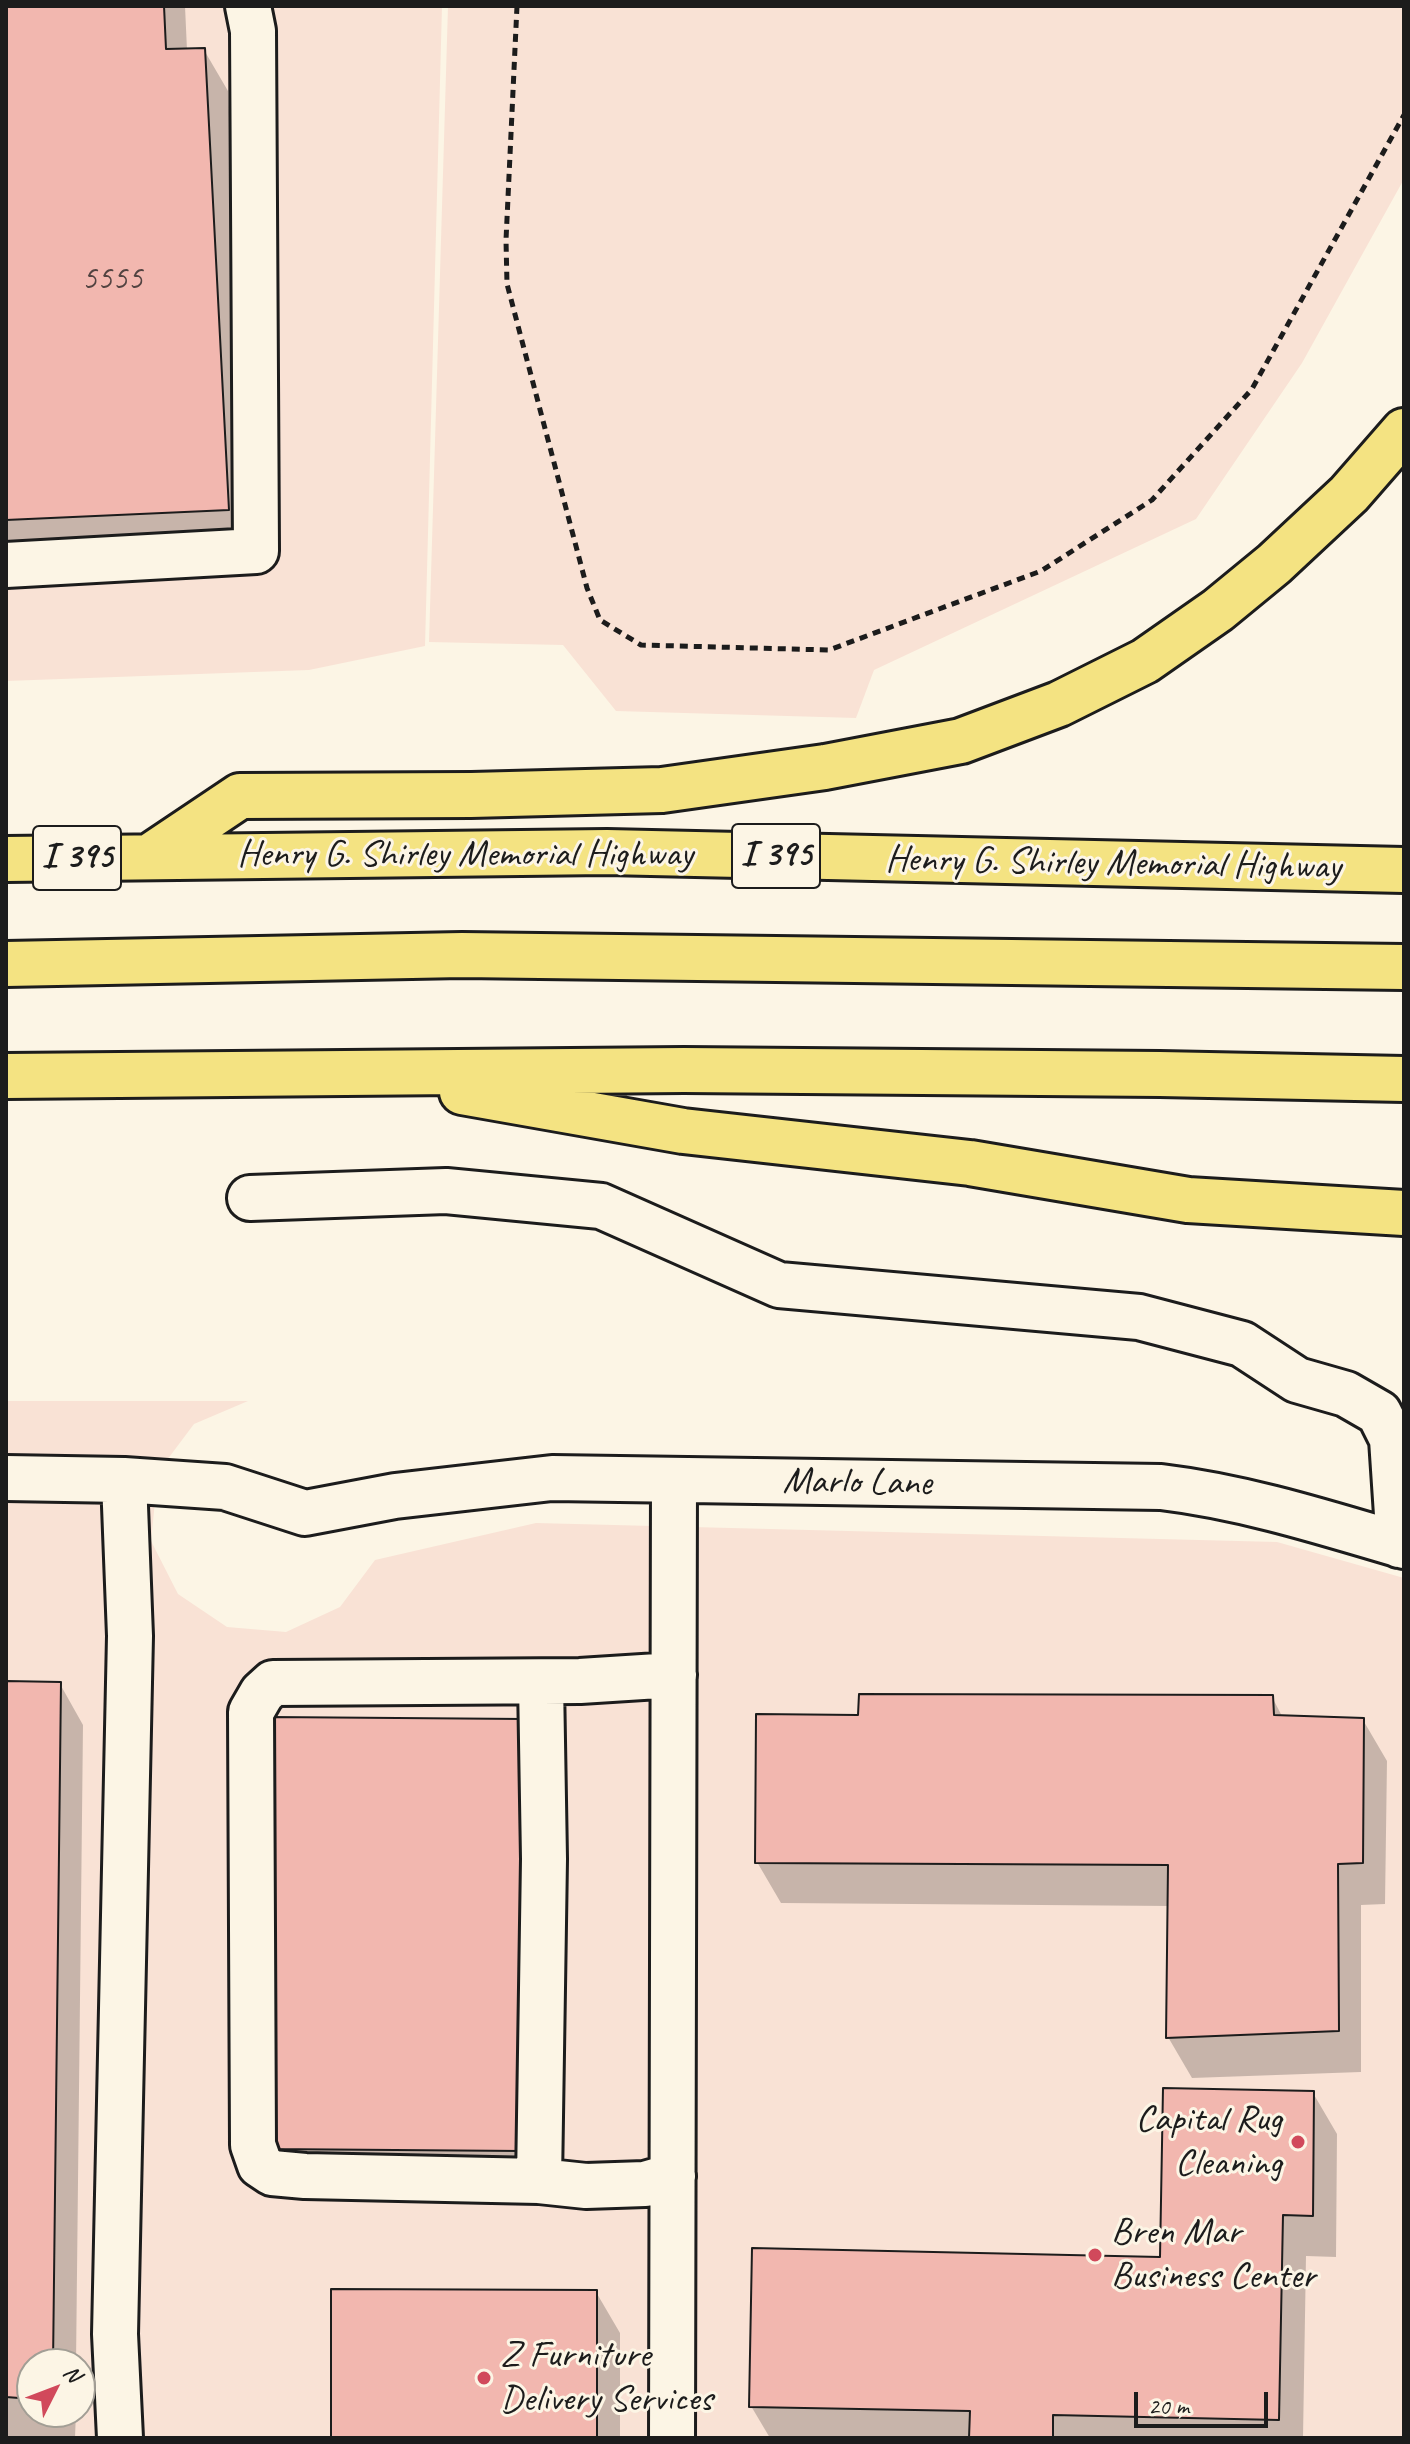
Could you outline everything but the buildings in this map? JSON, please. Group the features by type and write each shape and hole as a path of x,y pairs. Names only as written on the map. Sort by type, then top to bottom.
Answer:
{"highway":[{"path":"149,857 240,796 662,790 825,767 961,741 1059,704 1145,661 1274,564 1349,494 1404,431"},
{"name":"Henry G. Shirley Memorial Highway","path":"6,859 607,852 1404,870"},
{"path":"6,964 462,955 1404,967"},
{"path":"6,1076 684,1070 1404,1079"},
{"path":"353,1072 683,1131 970,1163 1188,1200 1404,1213"}],"street":[{"path":"6,565 256,551 253,31 248,6"},
{"path":"250,1198 446,1191 601,1206 779,1285 1139,1317 1242,1344 1297,1380 1391,1408 1402,1545"},
{"path":"6,1478 124,1480 130,1636 115,2334 120,2438"},
{"name":"Marlo Lane","path":"124,1480 225,1487 305,1513 395,1496 552,1478 1161,1487 1267,1506 1402,1545"},
{"path":"672,2438 674,1480"},
{"path":"673,2176 645,2184 586,2186 539,2181 305,2176 272,2173 260,2165 253,2145 251,1712 262,1693 273,1683 541,1682 674,1675"},
{"path":"539,2181 544,1859 541,1682"}],"path":[{"path":"517,6 506,240 507,284 587,588 600,620 641,645 829,650 1041,571 1152,500 1252,389 1404,115"}],"shaded area":[{"path":"6,6 442,6 425,646 309,670 6,681"},
{"path":"448,6 1404,6 1404,179 1302,363 1196,519 874,670 856,718 616,711 563,645 429,642"},
{"path":"6,1401 248,1401 194,1424 158,1472 151,1541 178,1594 227,1627 286,1632 340,1607 375,1560 536,1523 1277,1542 1404,1578 1404,2438 6,2438"}],"place":[{"name":"Capital Rug Cleaning","path":"1298,2142"},
{"name":"Bren Mar Business Center","path":"1095,2255"},
{"name":"Z Furniture Delivery Services","path":"484,2378"}]}
